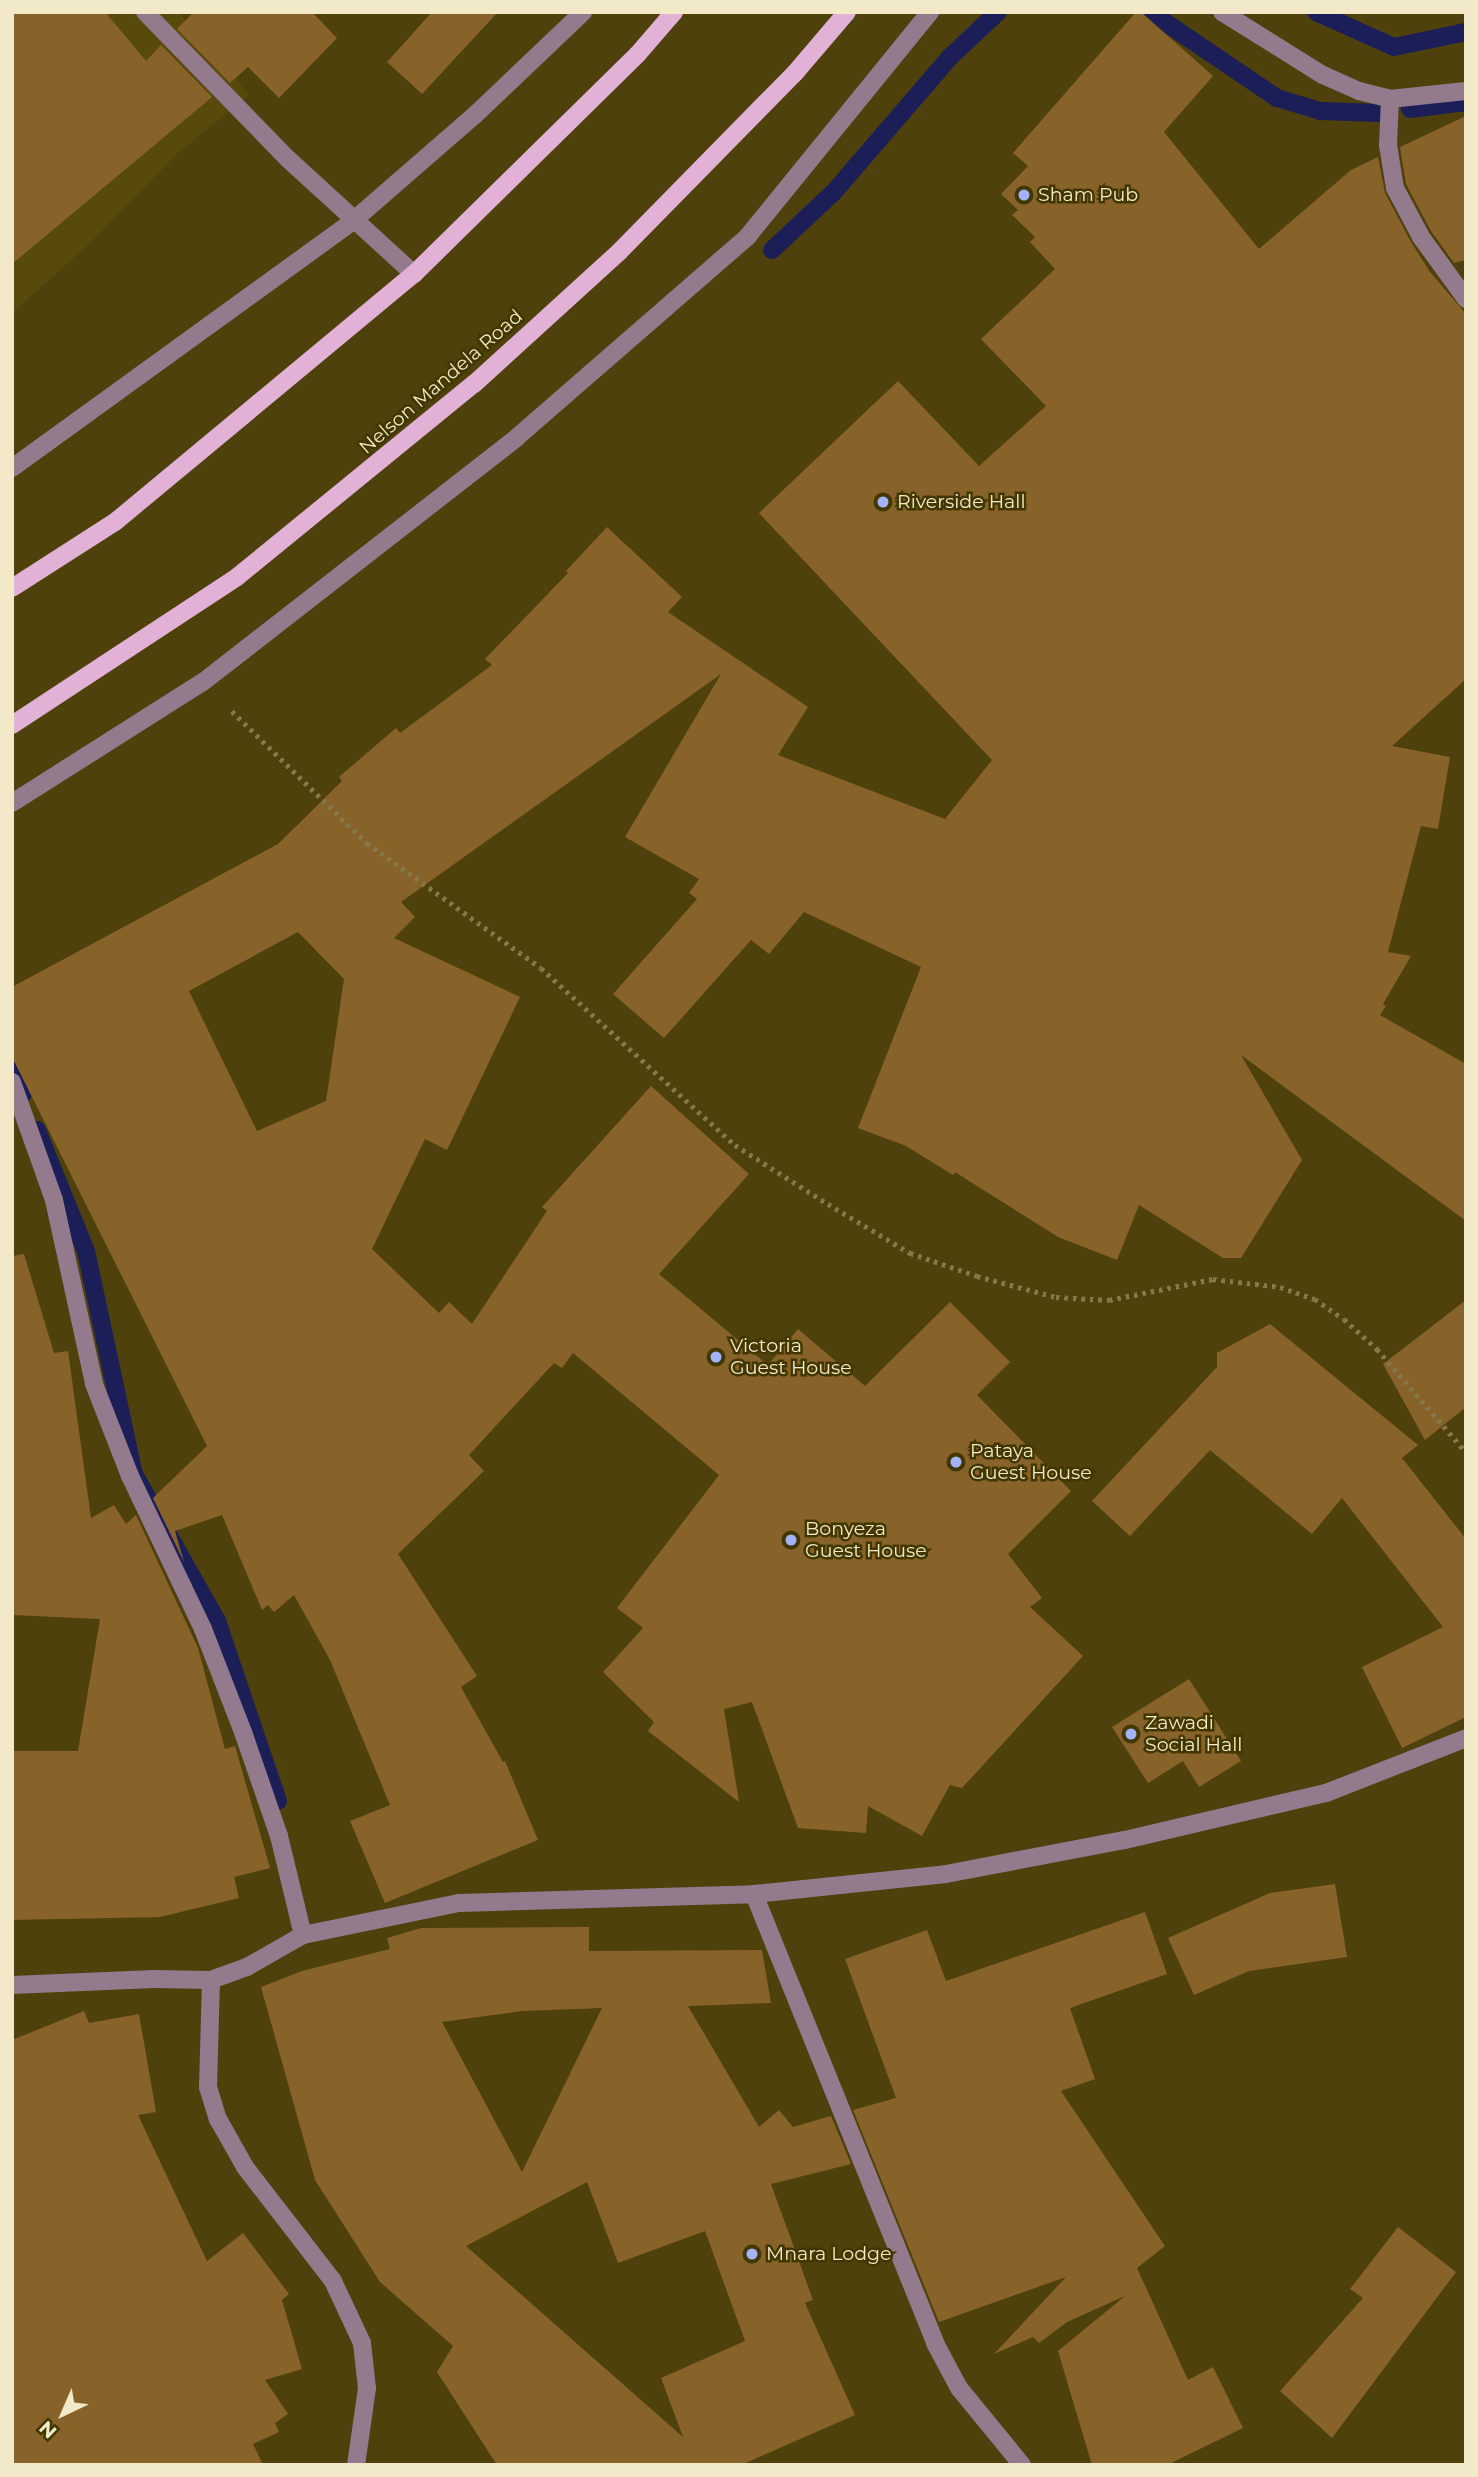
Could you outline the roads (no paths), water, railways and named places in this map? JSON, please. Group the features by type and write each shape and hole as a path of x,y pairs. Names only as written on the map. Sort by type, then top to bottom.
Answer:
{"main road":[{"path":"12,588 115,522 414,274 637,55 674,12"},
{"name":"Nelson Mandela Road","path":"12,724 237,577 474,384 619,252 794,74 847,12"}],"street":[{"path":"145,12 288,159 414,274"},
{"path":"12,468 354,220 476,114 583,12"},
{"path":"12,803 203,682 516,438 748,236 930,12"},
{"path":"1222,12 1323,75 1359,91 1390,99 1466,91"},
{"path":"1390,99 1388,145 1395,188 1421,237 1466,299"},
{"path":"12,1082 54,1200 94,1384 130,1476 203,1629 243,1732 279,1836 303,1935"},
{"path":"12,1985 154,1979 211,1980 247,1967 303,1935 459,1903 754,1894 946,1874 1125,1840 1326,1793 1466,1738"},
{"path":"754,1894 935,2343 959,2388 1022,2465"},
{"path":"211,1980 208,2087 218,2119 245,2167 332,2281 362,2343 367,2388 356,2465"}],"waterway":[{"path":"772,250 833,193 949,58 998,12"},
{"path":"1150,12 1277,98 1320,111 1379,113"},
{"path":"1316,12 1394,47 1466,32"},
{"path":"1410,109 1466,102"},
{"path":"12,1067 23,1094"},
{"path":"37,1130 86,1251 134,1474 217,1621 278,1801"}],"place":[{"name":"Sham Pub","path":"1024,195"},
{"name":"Riverside Hall","path":"883,502"},
{"name":"Victoria Guest House","path":"716,1357"},
{"name":"Pataya Guest House","path":"956,1462"},
{"name":"Bonyeza Guest House","path":"791,1540"},
{"name":"Zawadi Social Hall","path":"1131,1734"},
{"name":"Mnara Lodge","path":"752,2254"}]}
